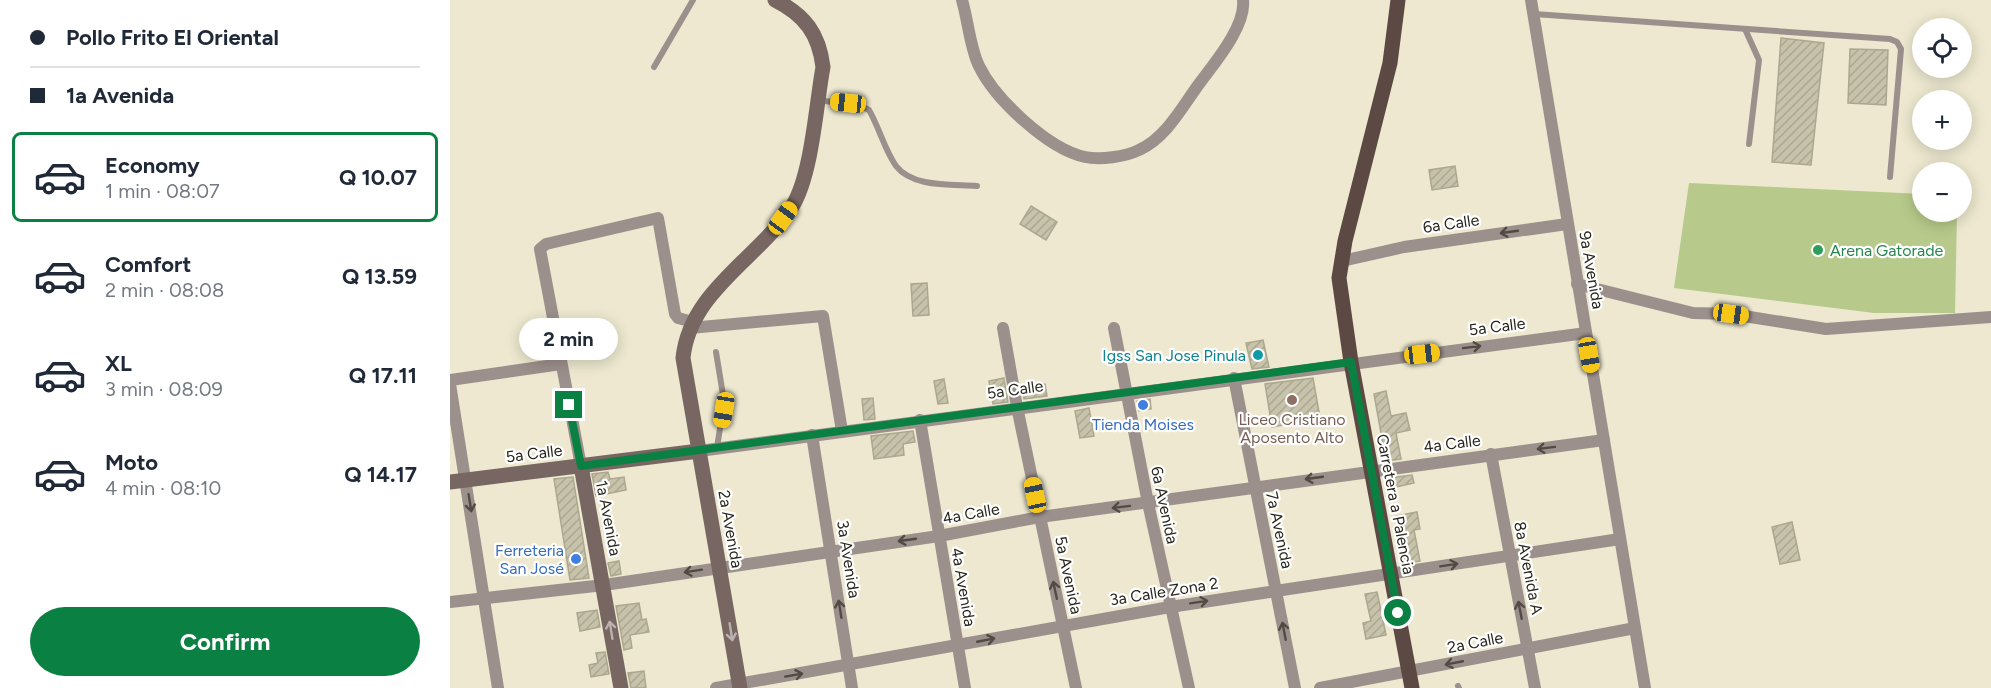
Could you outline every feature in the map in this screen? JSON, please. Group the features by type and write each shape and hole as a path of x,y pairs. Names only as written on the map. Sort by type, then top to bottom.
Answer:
{"main road":[{"name":"Carretera a Palencia","path":"1398,0 1390,63 1341,261 1341,306 1412,688"}],"street":[{"name":"2a Avenida","path":"740,686 683,358 692,325 709,296 783,218 794,203 802,182 823,67 817,38 806,21 791,8 775,0"},
{"path":"962,0 979,65 998,96 1046,138 1073,153 1100,158 1138,151 1175,118 1229,42 1244,10 1243,0"},
{"name":"9a Avenida","path":"1531,0 1645,688"},
{"name":"1a Avenida","path":"621,688 604,585 540,249 546,244 590,232 658,218 675,314 692,325"},
{"name":"6a Calle","path":"1341,261 1404,247 1567,224"},
{"path":"1577,284 1694,313 1731,314 1826,328 1991,317"},
{"path":"692,325 823,316 842,431"},
{"name":"5a Avenida","path":"1003,328 1017,408 1076,688"},
{"name":"6a Avenida","path":"1114,328 1125,393 1189,688"},
{"name":"5a Calle","path":"450,482 699,451 1351,362 1586,333"},
{"path":"498,688 450,382 561,364"},
{"name":"7a Avenida","path":"1234,378 1295,688"},
{"name":"4a Avenida","path":"920,420 964,688"},
{"name":"3a Avenida","path":"812,435 852,688"},
{"name":"4a Calle","path":"450,602 604,585 939,536 1040,517 1604,440"},
{"name":"8a Avenida A","path":"1491,454 1535,688"},
{"name":"3a Calle Zona 2","path":"716,688 740,686 849,664 1170,607 1620,539"},
{"name":"2a Calle","path":"1320,688 1635,628"}],"lane":[{"path":"654,67 693,0"},
{"path":"1533,14 1897,42 1901,49 1890,177"},
{"path":"1745,29 1759,60 1749,144"},
{"path":"817,100 861,106 869,111 896,166 909,177 921,182 977,186"},
{"path":"716,352 724,401 717,448"}],"green space":[{"name":"Arena Gatorade","path":"1689,183 1912,193 1912,222 1957,222 1955,313 1874,313 1674,288"}],"building":[{"path":"1781,38 1824,43 1811,165 1772,162"},
{"path":"1850,49 1888,50 1886,105 1848,103"},
{"path":"1455,166 1458,186 1432,190 1429,170"},
{"path":"1031,206 1057,222 1046,240 1020,224"},
{"path":"927,283 929,315 913,316 911,284"},
{"name":"Igss San Jose Pinula","path":"1263,340 1269,367 1252,369 1246,343"},
{"path":"1004,378 1008,402 993,404 989,381"},
{"name":"Liceo Cristiano Aposento Alto","path":"1313,378 1320,418 1272,427 1265,384"},
{"path":"944,379 948,403 938,404 934,381"},
{"path":"1045,384 1047,396 1024,399 1022,388"},
{"path":"1386,391 1391,416 1406,413 1410,430 1396,433 1401,459 1386,461 1374,394"},
{"path":"873,398 875,419 864,420 862,399"},
{"name":"Tienda Moises","path":"1150,399 1151,409 1139,411 1137,401"},
{"path":"1089,408 1094,436 1080,438 1075,411"},
{"path":"913,431 915,442 903,444 904,455 874,459 871,436"},
{"path":"608,472 610,479 624,477 626,490 596,496 592,474"},
{"path":"1412,475 1414,483 1391,488 1389,478"},
{"path":"573,477 589,578 570,580 554,479"},
{"path":"1417,512 1420,529 1414,530 1420,561 1406,563 1396,516"},
{"path":"1792,522 1800,560 1780,564 1772,527"},
{"path":"619,561 621,574 611,576 608,563"},
{"path":"1377,592 1386,635 1366,639 1363,623 1371,621 1365,594"},
{"path":"639,603 642,620 646,619 649,632 630,635 632,648 624,650 616,606"},
{"path":"597,610 600,627 580,631 577,613"},
{"path":"605,652 609,674 591,677 589,665 598,663 596,653"},
{"path":"644,671 646,688 631,688 628,673"}],"place":[{"name":"Arena Gatorade","path":"1818,250"},
{"name":"Igss San Jose Pinula","path":"1258,355"},
{"name":"Liceo Cristiano Aposento Alto","path":"1292,400"},
{"name":"Tienda Moises","path":"1143,405"},
{"name":"Ferreteria San José","path":"576,559"}],"route":[{"path":"569,405 581,466 1351,362 1398,613"}]}
